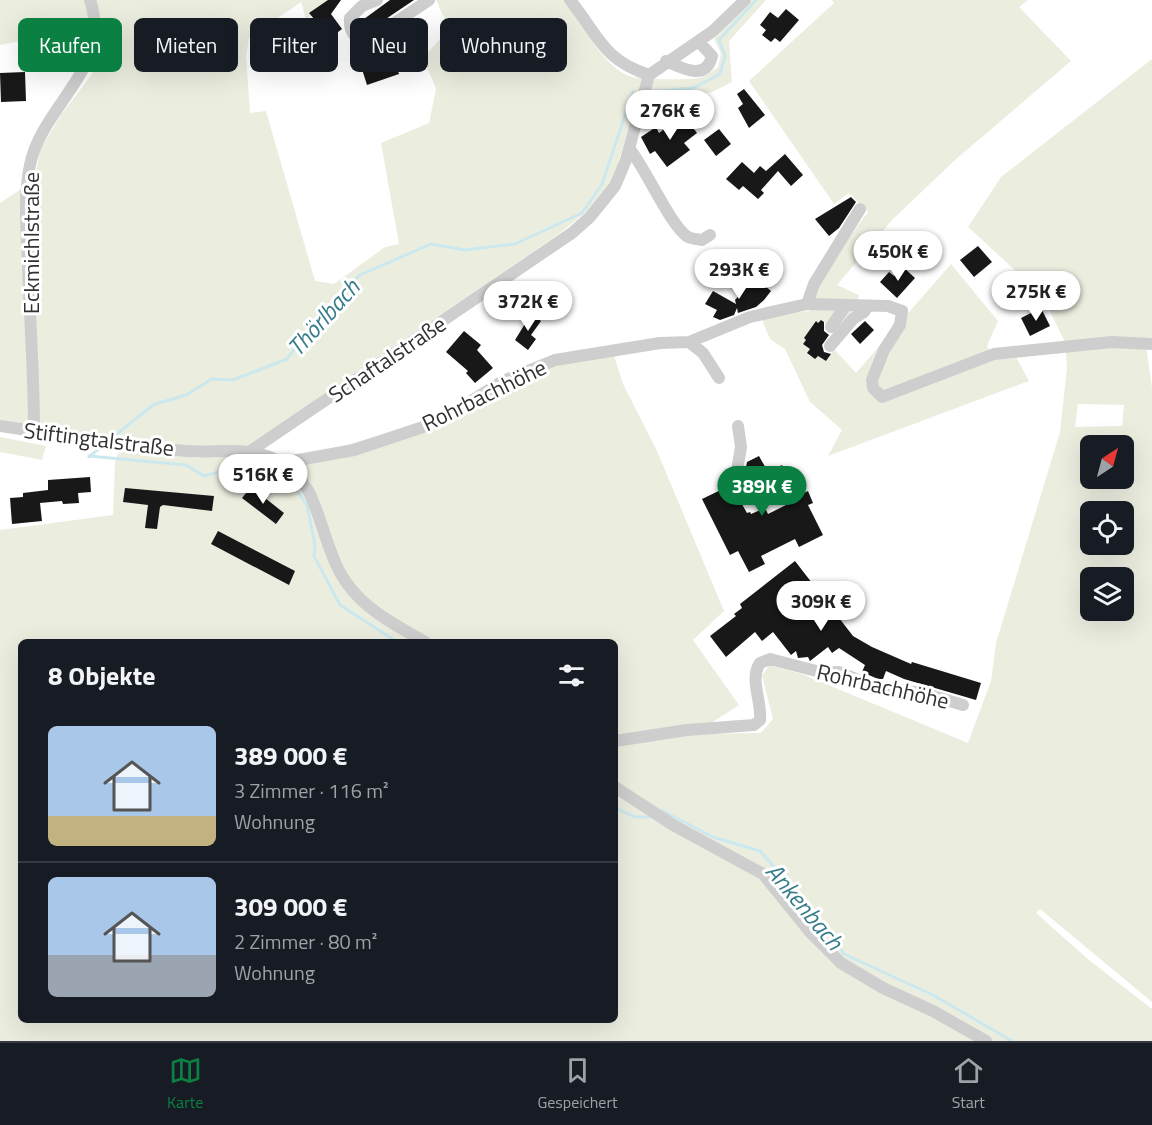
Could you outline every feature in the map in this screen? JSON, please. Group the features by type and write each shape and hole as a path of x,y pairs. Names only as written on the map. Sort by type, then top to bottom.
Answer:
{"street":[{"name":"Eckmichlstraße","path":"34,431 27,230 30,166 43,130 81,76 92,52 94,20 90,0"},
{"path":"377,0 362,6 350,18 350,30 355,37 362,40 372,38 429,0"},
{"path":"570,0 608,53 625,65 650,75 666,61 699,42 745,0"},
{"path":"666,61 688,70 702,71 710,65 712,56 699,42"},
{"name":"Schaftalstraße","path":"249,452 572,233 590,217 615,186 629,148 650,75"},
{"path":"629,148 643,165 670,215 688,237 702,240 711,235"},
{"path":"807,304 814,284 860,209"},
{"name":"Rohrbachhöhe","path":"282,463 354,450 423,427 458,409 503,381 555,360 660,343 689,342 750,317 807,304 888,306 902,311 900,325 884,350 872,380 873,388 882,397 994,354 1112,342 1152,344"},
{"path":"831,327 846,305"},
{"path":"830,346 853,319 864,312 868,306"},
{"path":"689,342 703,353 719,378"},
{"name":"Stiftingtalstraße","path":"0,426 120,444 203,452 249,452 282,463 302,480 309,492 340,574 356,597 380,616 420,639"},
{"path":"738,426 741,447 736,476 743,490"},
{"name":"Rohrbachhöhe","path":"618,741 687,730 754,726 760,720 761,710 754,674 760,663 770,659 824,673 839,672 878,688 922,693 963,705"},
{"path":"618,789 673,825 763,874 810,932 841,963 883,988 933,1011 986,1041"}],"shaded area":[{"path":"0,0 338,0 308,18 306,18 301,2 278,18 250,18 250,37 246,56 250,113 266,111 315,281 334,284 385,247 399,244 381,143 429,123 436,89 428,70 428,52 440,39 440,72 567,72 567,18 444,18 436,0 572,0 580,21 594,44 620,71 629,76 652,79 692,79 708,74 718,67 721,53 714,39 752,0 766,0 729,41 732,82 710,93 636,102 614,178 596,204 559,234 244,448 291,476 289,456 336,448 421,423 502,377 611,346 623,384 657,451 724,611 693,640 739,705 694,734 761,733 773,719 762,676 769,665 802,674 968,743 991,681 996,643 1060,432 1067,367 1065,342 1034,279 1029,283 968,227 1001,177 1152,59 1152,338 1145,338 1152,388 1152,1002 1040,909 1036,913 1089,960 1152,1009 1152,1041 0,1041 0,530 113,515 115,462 119,451 200,458 208,449 161,445 153,437 149,442 0,420 0,203 35,180 40,150 61,115 93,72 122,72 122,18 18,18 18,42 0,45","holes":["1078,404 1124,405 1122,426 1075,427"]},
{"path":"832,0 1028,0 1019,7 1071,61 955,160 892,220 837,285 859,295 855,313 836,330 821,320 818,323 815,322 804,338 806,340 803,344 810,349 807,354 815,359 818,356 826,361 834,349 856,373 951,264 998,321 987,346 994,359 1016,357 1029,381 828,456 842,430 810,402 785,349 770,339 762,320 780,314 810,311 827,271 868,212 849,193 834,204 749,81 834,3"},
{"path":"0,437 46,446 42,460 0,452"}],"building":[{"path":"328,0 341,0 331,14 334,18 313,18 309,13"},
{"path":"390,0 414,0 387,18 365,18"},
{"path":"786,9 799,20 780,42 775,38 771,42 762,35 766,30 760,25 770,12 778,18"},
{"path":"25,72 26,101 1,102 0,73"},
{"path":"363,72 398,72 399,74 367,85"},
{"path":"744,89 765,115 749,128 738,108 743,104 737,94"},
{"path":"683,115 697,133 684,143 690,150 667,167 655,151 650,154 641,137 656,127 659,133"},
{"path":"719,129 731,144 716,156 704,140"},
{"path":"785,154 803,175 791,186 778,171 761,190 764,193 758,199 743,186 739,190 726,179 742,162 754,173 760,166 766,171"},
{"path":"851,197 856,202 839,228 829,236 815,219"},
{"path":"978,246 992,262 974,277 960,260"},
{"path":"902,266 915,278 897,298 880,282 889,272 894,276"},
{"path":"755,277 771,291 764,300 756,307 738,313 737,308 734,315 720,320 713,317 717,310 705,304 713,291 736,304 735,300"},
{"path":"1041,308 1050,326 1030,336 1021,318"},
{"path":"531,314 541,321 531,335 536,339 528,350 515,340"},
{"path":"821,320 824,322 824,331 829,335 822,345 824,352 831,354 826,361 818,356 815,359 807,353 810,349 803,344 806,340 804,338 816,321 818,323"},
{"path":"865,321 874,330 860,344 851,334"},
{"path":"464,331 481,345 477,350 493,368 475,383 466,373 468,371 446,352"},
{"path":"759,456 768,472 782,465 798,496 808,491 813,503 808,505 823,535 799,547 795,539 761,556 765,564 749,572 738,551 730,555 702,499 731,485 747,513 751,514 765,508 768,514 786,505 775,483 755,493 745,472 747,462"},
{"path":"90,477 91,492 78,493 79,503 63,504 62,501 40,503 42,521 12,524 10,498 23,497 23,493 48,490 48,480"},
{"path":"251,487 284,513 276,524 242,498"},
{"path":"125,488 214,496 212,511 163,505 160,507 157,529 145,528 148,505 123,502"},
{"path":"218,531 295,571 289,585 211,544"},
{"path":"795,561 853,636 911,664 912,662 981,683 976,700 904,679 886,671 883,679 878,679 862,672 865,665 839,648 832,653 828,647 810,661 808,657 798,658 796,651 791,655 773,632 762,641 755,632 726,657 710,636 736,616 734,614 742,608 740,604"}],"waterway":[{"name":"Thörlbach","path":"650,92 693,88 720,74 725,56 719,40 756,0"},
{"name":"Thörlbach","path":"112,438 153,405 186,395 212,379 233,380 287,359 328,307 360,275 431,244 465,250 515,244 582,213 602,184 633,92"},
{"name":"Thörlbach","path":"89,457 102,446"},
{"name":"Ankenbach","path":"89,456 186,465 204,476 226,470 273,469 293,485 307,505 315,545 314,556 340,605 392,639"},
{"name":"Ankenbach","path":"618,809 635,817 650,817"},
{"name":"Ankenbach","path":"661,810 713,837 760,851 808,905 844,954 933,995 1012,1041"}]}
